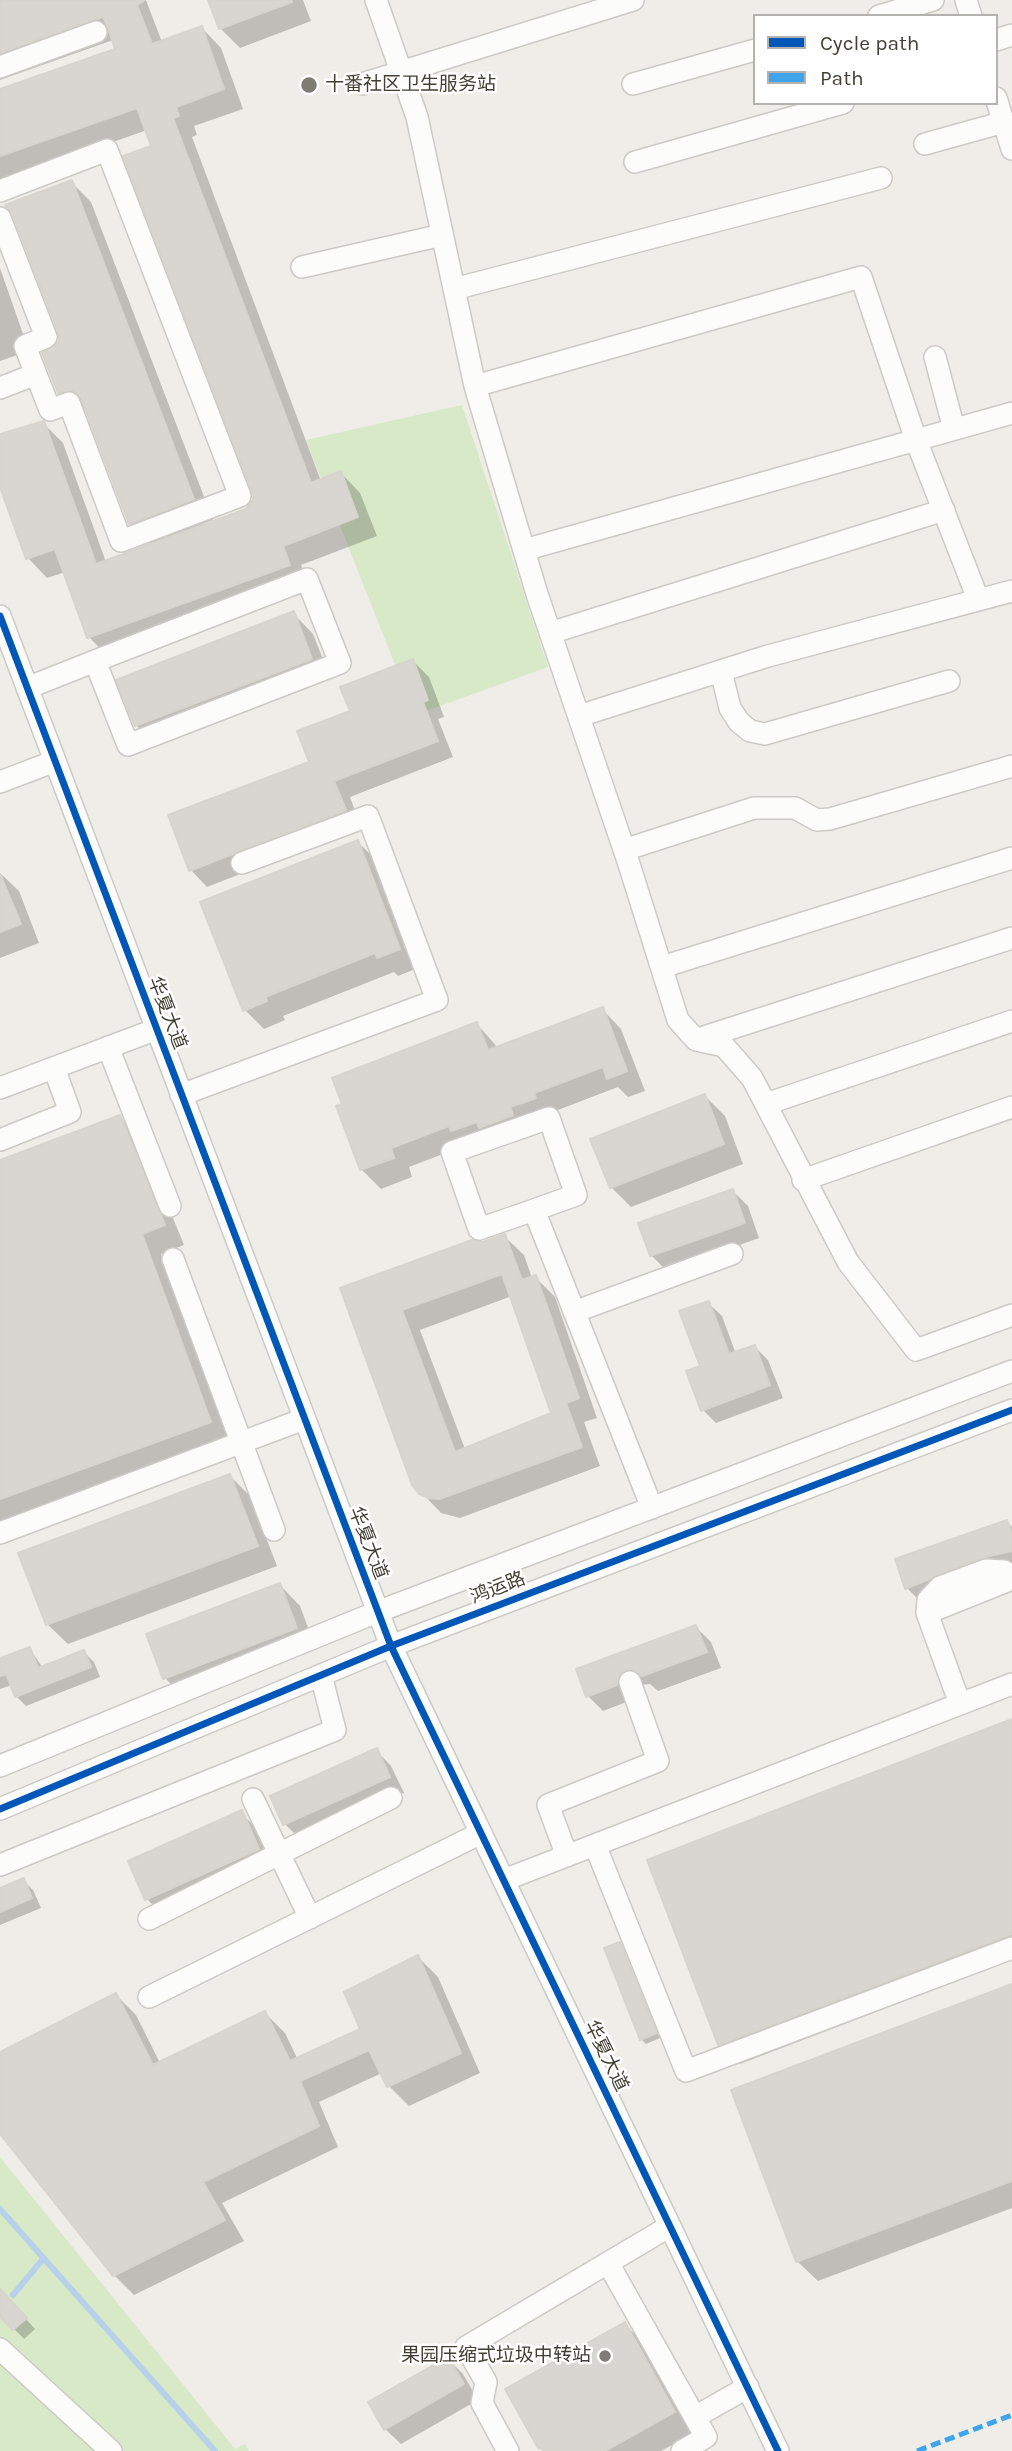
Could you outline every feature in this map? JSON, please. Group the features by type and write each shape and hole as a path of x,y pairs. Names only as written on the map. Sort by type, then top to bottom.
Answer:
{"street":[{"path":"378,0 417,117 475,386 550,633 624,850 678,1020 696,1040 724,1046 752,1078 848,1262 916,1350 1012,1315"},
{"path":"362,85 633,0"},
{"path":"886,14 933,0"},
{"path":"0,67 96,32"},
{"path":"633,84 753,51"},
{"path":"998,104 1012,149"},
{"path":"635,162 837,105"},
{"path":"925,144 1004,122"},
{"path":"0,191 107,150 240,496 121,541 69,403 50,410 25,345 46,337 0,218"},
{"path":"454,289 881,178"},
{"path":"302,267 442,235"},
{"path":"475,386 862,277 916,440 978,599"},
{"path":"935,357 954,429"},
{"path":"0,387 36,374"},
{"path":"524,550 1012,414"},
{"path":"550,633 944,510"},
{"path":"27,688 95,661 307,579 340,663 128,746 95,661"},
{"path":"579,716 721,671 1012,591"},
{"name":"华夏大道","path":"0,616 391,1646 778,2451"},
{"path":"721,671 730,708 739,722 750,731 765,734 949,681"},
{"path":"0,782 55,761"},
{"path":"624,850 754,808 794,808 817,820 830,819 1012,766"},
{"path":"181,1095 437,1000 368,816 243,863"},
{"path":"662,967 1012,858"},
{"path":"696,1040 1012,938"},
{"path":"766,1104 1012,1021"},
{"path":"0,1088 157,1029"},
{"path":"108,1047 170,1206"},
{"path":"0,1140 70,1112 54,1068"},
{"path":"803,1180 1012,1107"},
{"path":"549,1118 576,1195 534,1210 479,1229 452,1152 549,1118"},
{"path":"534,1210 652,1508"},
{"path":"574,1312 732,1254"},
{"path":"173,1259 274,1530"},
{"name":"鸿运路","path":"0,1766 377,1612 1012,1371"},
{"name":"鸿运路","path":"0,1809 391,1646 1012,1410"},
{"path":"0,1533 304,1419"},
{"path":"960,1704 927,1613 1012,1578"},
{"path":"0,1865 335,1730 321,1675"},
{"path":"567,1856 548,1805 658,1761 630,1682"},
{"path":"504,1880 1012,1684"},
{"path":"149,1919 391,1798"},
{"path":"253,1799 310,1917"},
{"path":"149,1997 481,1833"},
{"path":"595,1845 686,2071 1012,1948"},
{"path":"508,2451 482,2403 486,2382 466,2347 670,2226"},
{"path":"608,2263 705,2437 682,2451"},
{"path":"0,2349 111,2451"},
{"path":"695,2417 748,2387"}],"green space":[{"path":"462,405 548,667 415,715 306,440"},
{"path":"0,2157 235,2449 245,2444 249,2451 0,2451"}],"building":[{"path":"0,0 145,0 137,5 152,44 202,26 224,89 176,107 179,116 173,118 311,483 341,471 358,517 283,546 290,565 87,638 55,549 26,559 0,487 0,434 44,421 96,564 246,509 253,499 123,156 151,146 137,108 0,156 0,89 115,49 103,17 0,53"},
{"path":"208,0 291,0 292,2 219,29"},
{"path":"72,180 194,499 129,524 81,398 72,390 58,393 42,353 59,342 58,332 12,213 5,205"},
{"path":"294,611 312,659 135,726 116,680"},
{"path":"413,659 428,700 423,702 438,741 334,781 346,810 189,871 168,815 309,762 297,731 350,711 340,687"},
{"path":"358,840 400,949 377,958 375,953 265,997 267,1001 243,1011 200,902"},
{"path":"0,874 21,924 0,932"},
{"path":"603,1007 627,1071 607,1079 603,1067 534,1093 536,1098 510,1107 513,1115 479,1128 477,1122 451,1131 449,1126 391,1148 394,1158 360,1170 336,1106 342,1104 332,1078 477,1022 488,1050"},
{"path":"705,1094 724,1144 610,1188 590,1139"},
{"path":"120,1115 165,1225 142,1234 211,1422 0,1499 0,1160"},
{"path":"733,1189 745,1223 650,1256 638,1223"},
{"path":"505,1234 522,1280 536,1275 579,1398 566,1403 582,1447 439,1499 429,1498 419,1494 412,1485 340,1288 472,1240 483,1242","holes":["502,1274 551,1413 455,1452 402,1310"]},
{"path":"709,1301 729,1354 755,1345 770,1385 701,1411 686,1371 700,1366 679,1311"},
{"path":"230,1474 258,1546 46,1625 18,1553"},
{"path":"1007,1520 1012,1534 1012,1551 981,1558 905,1589 895,1559"},
{"path":"280,1583 297,1628 163,1679 146,1634"},
{"path":"696,1625 707,1652 642,1676 633,1669 625,1670 620,1674 617,1685 586,1697 576,1669"},
{"path":"30,1647 38,1668 84,1650 91,1667 15,1697 6,1674 0,1676 0,1658"},
{"path":"1012,1719 1012,1934 718,2045 647,1860"},
{"path":"377,1748 390,1777 283,1825 270,1796"},
{"path":"242,1810 259,1849 145,1900 128,1861"},
{"path":"24,1878 32,1898 0,1912 0,1888"},
{"path":"620,1942 657,2033 640,2040 604,1948"},
{"path":"418,1955 461,2053 387,2087 369,2050 300,2081 319,2126 203,2182 225,2220 113,2276 0,2134 0,2052 116,1993 153,2065 265,2011 290,2061 360,2029 344,1992"},
{"path":"1012,1984 1012,2181 796,2262 731,2090"},
{"path":"0,2289 27,2318 13,2330 0,2317"},
{"name":"果园压缩式垃圾中转站","path":"625,2322 675,2412 605,2451 548,2451 538,2448 505,2389"},
{"path":"448,2357 464,2384 384,2430 368,2402"}],"waterway":[{"path":"0,2209 215,2451"},
{"path":"13,2295 43,2259"}],"marked path":[{"path":"917,2451 1012,2415"}],"cycle path":[{"path":"0,616 391,1646 778,2451"},
{"path":"0,1809 391,1646 1012,1410"}],"place":[{"name":"十番社区卫生服务站","path":"309,85"},
{"name":"果园压缩式垃圾中转站","path":"605,2356"}]}
